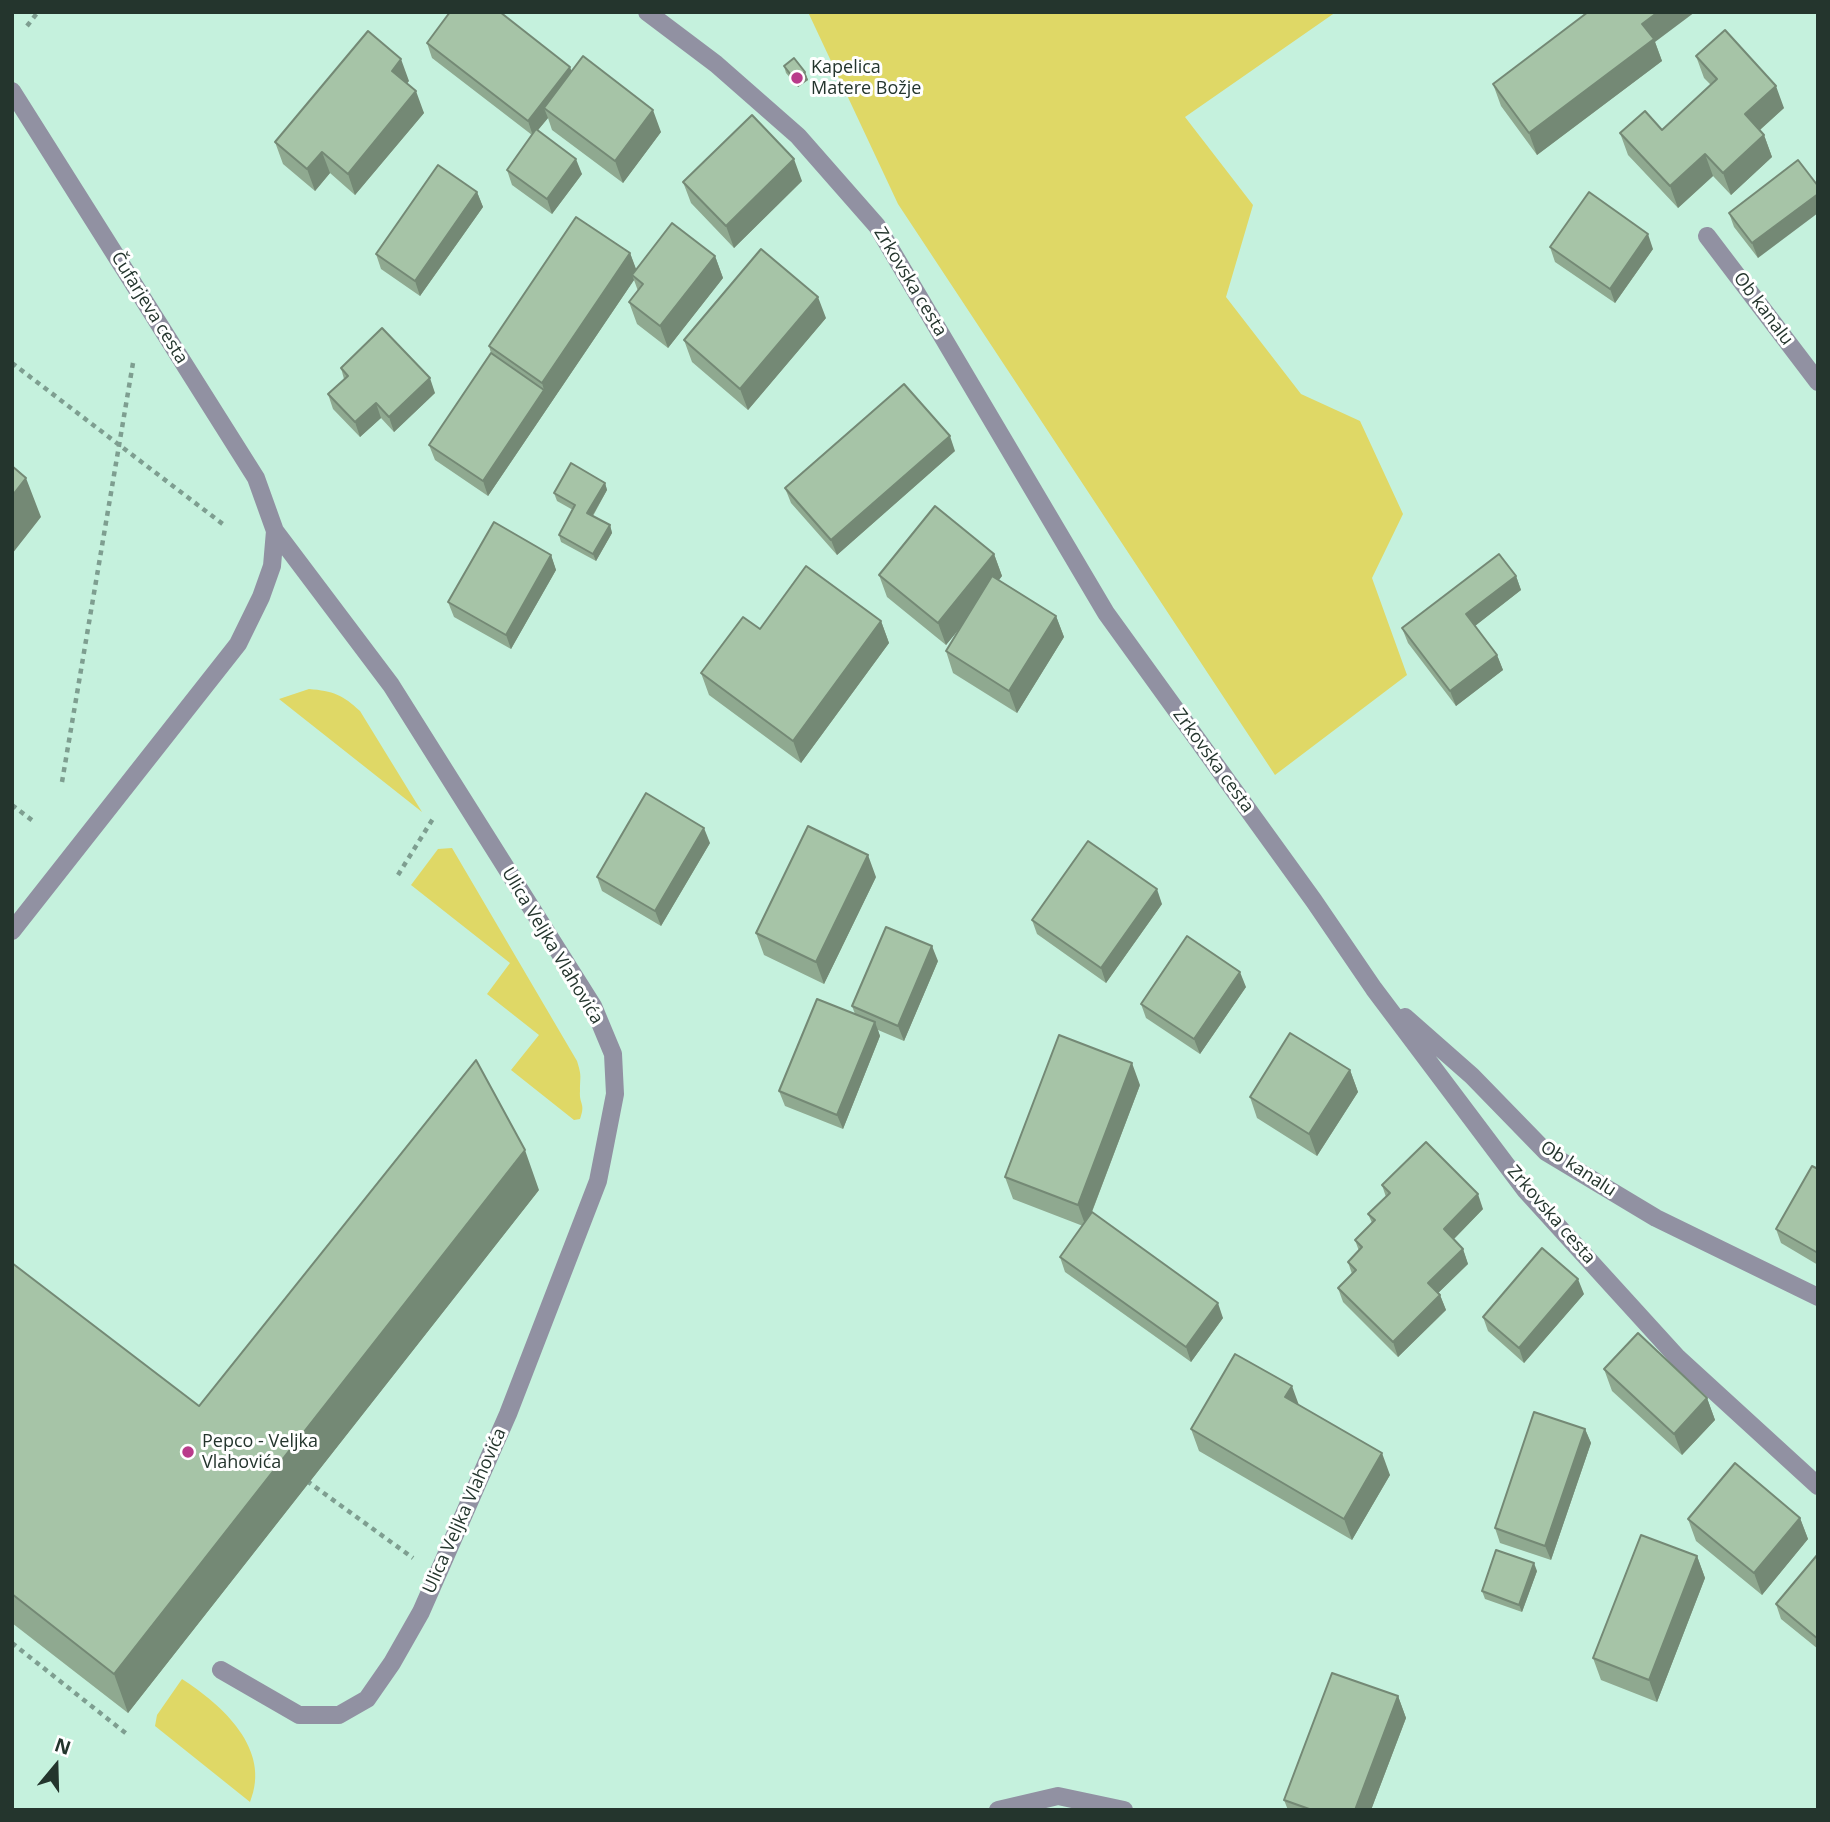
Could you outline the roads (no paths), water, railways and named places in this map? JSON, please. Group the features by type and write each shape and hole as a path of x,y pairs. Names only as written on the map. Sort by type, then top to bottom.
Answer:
{"street":[{"name":"Zrkovska cesta","path":"647,12 716,64 798,136 877,226 1106,614 1314,901 1374,989 1526,1191 1678,1357 1818,1486"},
{"name":"Čufarjeva cesta","path":"12,90 256,478 275,531"},
{"name":"Ob kanalu","path":"1707,236 1818,382"},
{"path":"12,931 238,644 261,597 272,566 275,531"},
{"name":"Ulica Veljka Vlahovića","path":"220,1670 299,1715 339,1715 367,1699 392,1663 421,1612 508,1414 598,1181 615,1094 613,1054 593,1006 391,685 275,531"},
{"name":"Ob kanalu","path":"1374,989 1472,1076 1546,1152 1656,1218 1818,1297"},
{"path":"998,1810 1058,1796 1124,1810"}],"place":[{"name":"Kapelica Matere Božje","path":"797,78"},
{"name":"Pepco - Veljka Vlahovića","path":"188,1452"}]}
